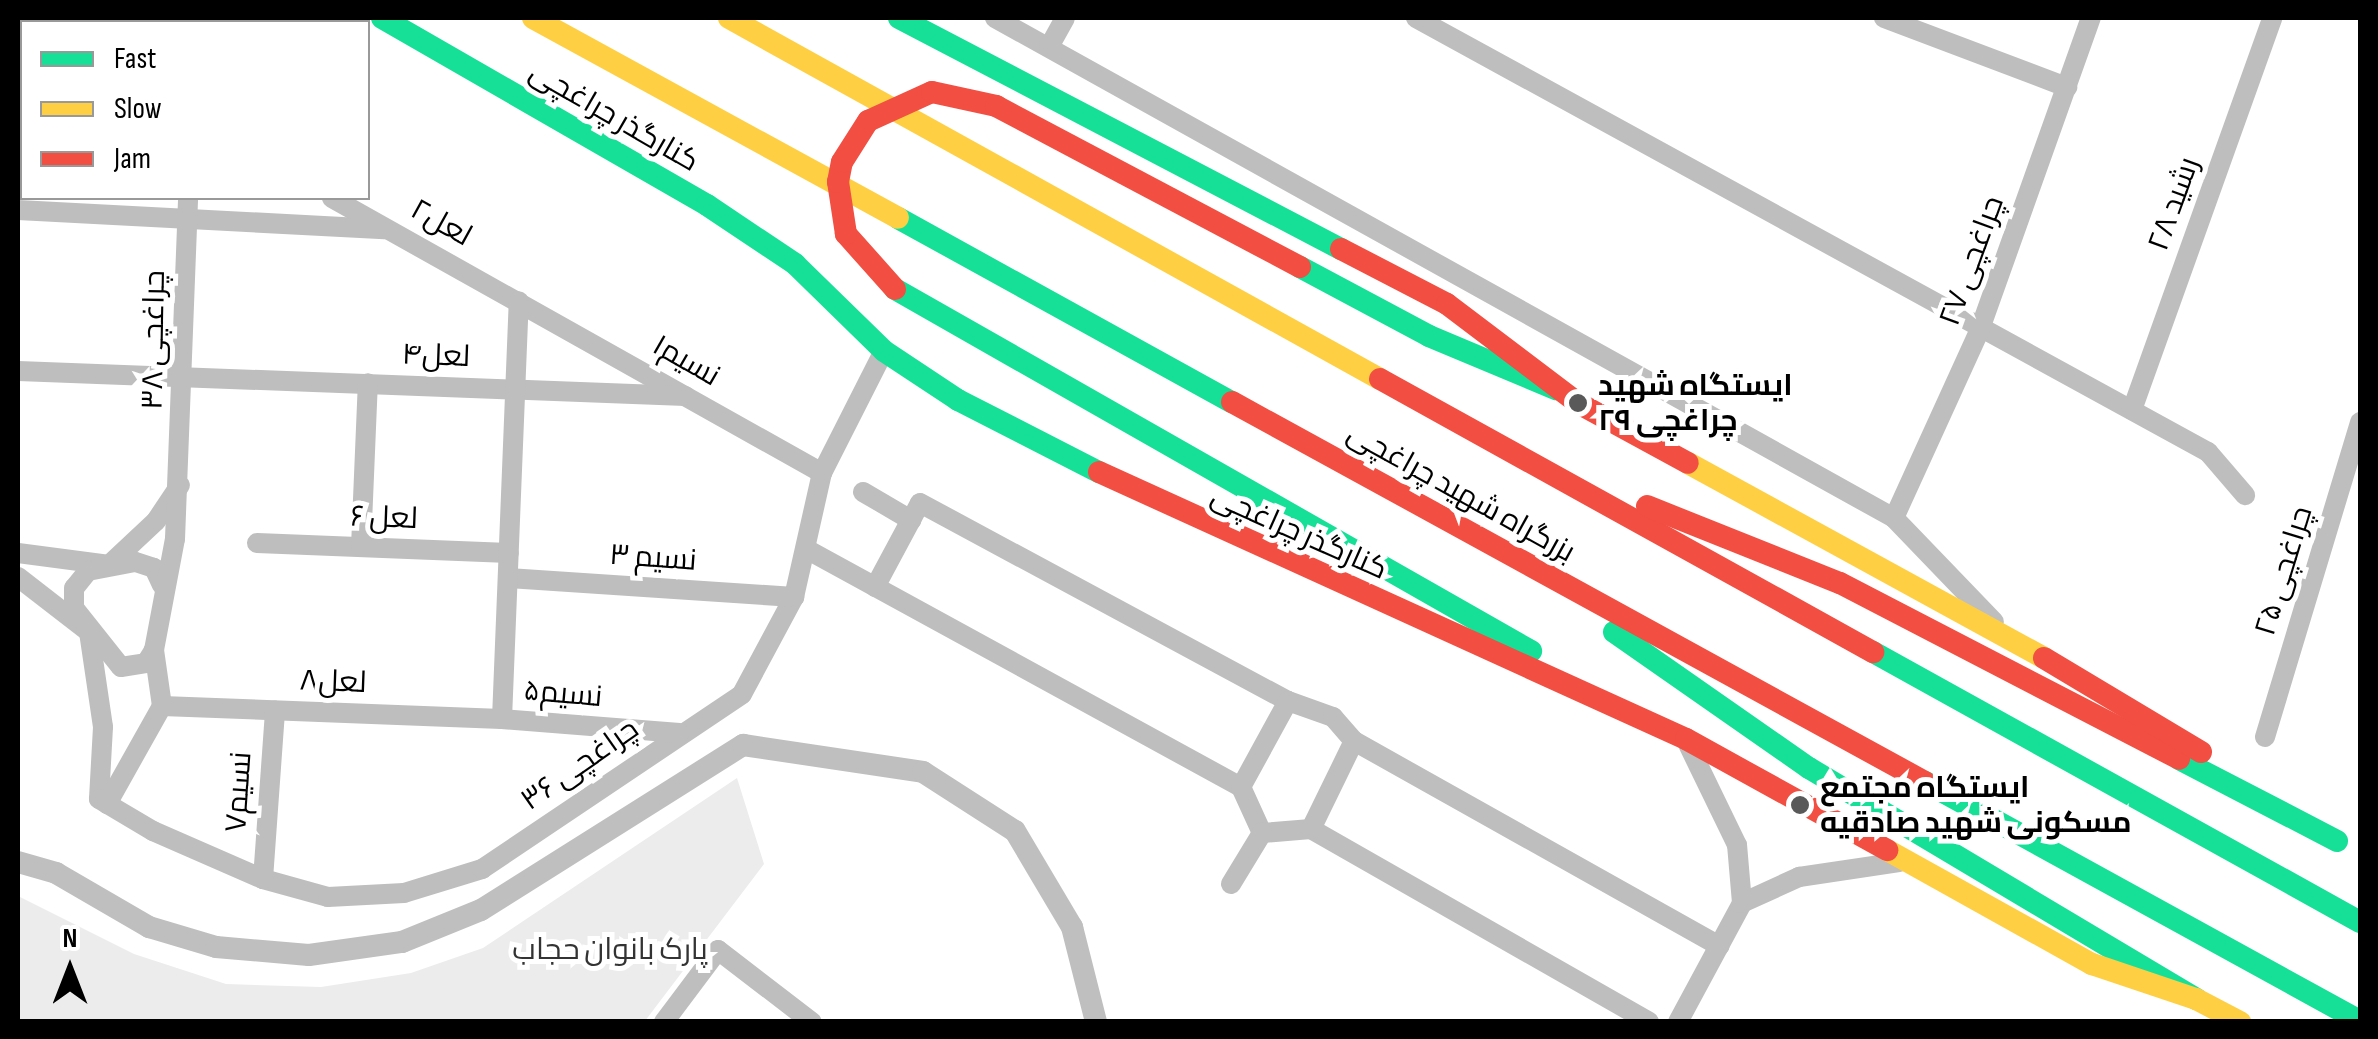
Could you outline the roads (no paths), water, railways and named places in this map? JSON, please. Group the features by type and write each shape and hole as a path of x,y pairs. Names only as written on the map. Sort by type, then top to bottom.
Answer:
{"main road":[{"name":"کنارگذر چراغچی","path":"382,18 736,224 795,264 884,351 958,400 1156,502 1686,738 1899,862 2092,964 2196,998 2240,1022"},
{"name":"بزرگراه شهید چراغچی","path":"533,18 2360,1022"},
{"name":"بزرگراه شهید چراغچی","path":"730,18 2360,922"},
{"path":"899,18 1447,304 1556,390"},
{"path":"1686,738 944,322 880,278 846,234 838,182 850,144 868,120 911,96 958,94 996,106 1429,336 1556,390 2010,638 2337,840"},
{"path":"1546,472 1679,517 1840,584 2360,852"},
{"path":"1534,568 1658,667 1809,768 2196,998"}],"street":[{"path":"995,18 1894,518 2010,638"},
{"path":"1049,47 1065,18"},
{"path":"1416,18 2208,452 2246,495"},
{"path":"1884,18 2067,88"},
{"name":"چراغچی ۲۷","path":"1894,518 1980,329 2091,18"},
{"name":"رشید ۲۸","path":"2132,410 2272,18"},
{"name":"چراغچی ۳۸","path":"162,585 181,484 188,200"},
{"name":"لعل۲","path":"336,200 520,301"},
{"path":"18,210 390,229"},
{"path":"502,719 520,301"},
{"name":"نسیم۱","path":"520,301 822,473"},
{"name":"چراغچی ۳۶","path":"103,802 262,879 328,897 404,894 482,869 742,694 794,597 808,550 822,473 884,351"},
{"name":"لعل۴","path":"18,371 686,396"},
{"path":"361,548 368,383"},
{"name":"چراغچی ۲۵","path":"2264,737 2360,422"},
{"path":"103,802 103,726 89,632 74,608 74,588 88,572 109,565 156,521 181,484"},
{"path":"863,492 911,520"},
{"path":"875,586 920,503 1288,701 1333,717 1354,742 1718,946"},
{"name":"لعل ۶","path":"257,543 509,554"},
{"path":"808,550 1242,786 1262,834"},
{"path":"18,553 109,565 148,564 162,585 154,650 162,706 103,802"},
{"path":"18,578 89,632 121,667 138,667 154,650"},
{"name":"نسیم ۳","path":"508,578 794,597"},
{"path":"1242,786 1288,701"},
{"name":"لعل۸","path":"162,706 502,719"},
{"name":"نسیم۷","path":"262,879 274,710"},
{"name":"نسیم۵","path":"502,719 679,733"},
{"path":"1678,1022 1742,903 1737,845 1686,738"},
{"path":"1310,829 1354,742"},
{"path":"1262,834 1310,829 1649,1022"},
{"path":"1231,884 1262,834"},
{"path":"1742,903 1798,877 1899,862"},
{"path":"664,1022 718,950 812,1022"}],"waterway":[{"path":"18,862 56,873 149,927 216,947 309,955 402,942 481,910 743,745 923,772 1015,831 1072,927 1096,1022"}],"place":[{"name":"ایستگاه شهید چراغچی ۲۹","path":"1578,403"},
{"name":"ایستگاه مجتمع مسکونی شهید صادقیه","path":"1800,805"}],"park label":[{"name":"پارک بانوان حجاب","path":"610,950"}]}
